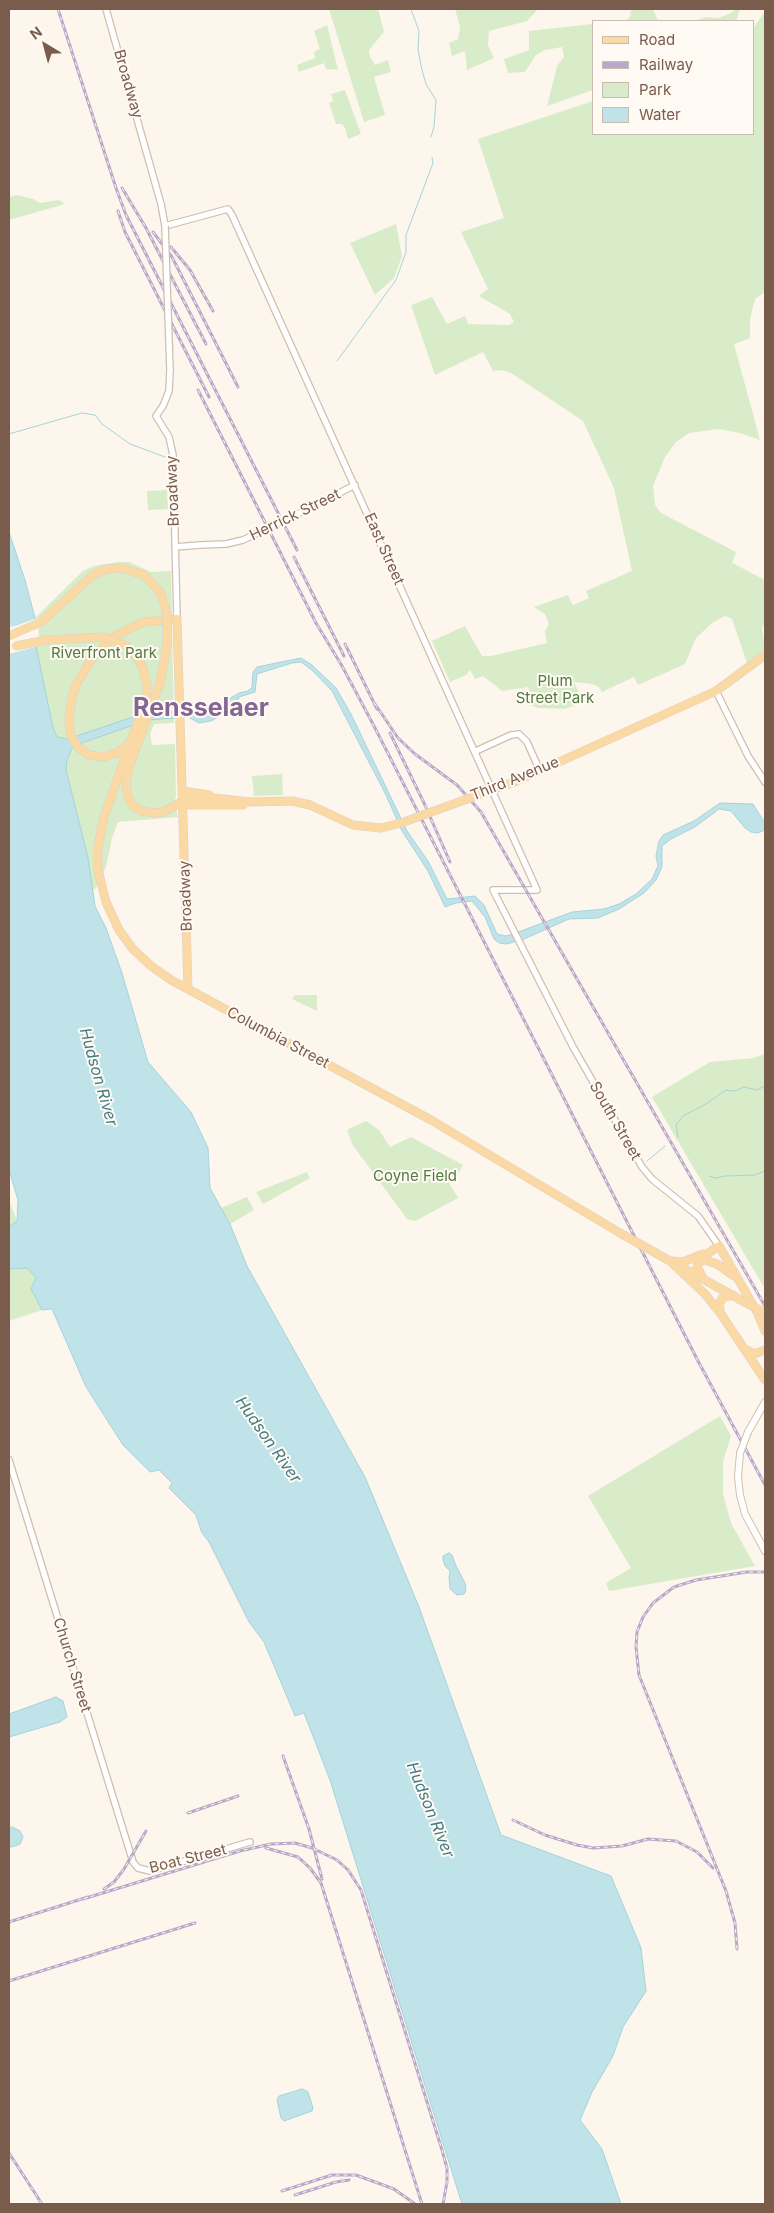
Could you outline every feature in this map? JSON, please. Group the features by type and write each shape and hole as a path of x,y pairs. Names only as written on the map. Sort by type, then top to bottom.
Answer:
{"main road":[{"path":"9,636 41,622 87,580 100,572 111,569 126,569 151,580 160,592 165,606 167,645 160,683 134,742 99,837 98,870 104,895"},
{"name":"Broadway","path":"177,619 188,989"},
{"path":"134,742 109,757 99,758 89,755 76,744 69,725 70,707 76,685 88,664 103,646 123,631 143,622 177,619"},
{"path":"12,647 46,640 96,636 111,638 128,648 142,666 147,688 145,703 134,742 126,788 129,800 136,808 148,813 159,813 183,802"},
{"name":"Third Avenue","path":"183,802 189,798 215,798 249,802 298,802 310,805 354,824 381,828 401,823 540,771 716,691 765,655"},
{"path":"104,895 102,870 104,838 131,761"},
{"path":"182,791 204,793 215,798"},
{"name":"Third Avenue","path":"183,802 190,805 242,805 249,802"},
{"name":"Columbia Street","path":"104,895 115,923 133,949 157,971 431,1120 670,1261"},
{"path":"670,1261 683,1262 707,1253 719,1246"},
{"name":"South Street","path":"719,1246 765,1331"},
{"path":"706,1281 699,1273 698,1264 707,1253"},
{"path":"698,1264 705,1260 712,1262 739,1280"},
{"path":"670,1261 765,1314"},
{"path":"670,1261 699,1288 722,1314 765,1380"},
{"path":"722,1314 719,1306 720,1300 725,1296 736,1297"},
{"path":"746,1349 754,1354 765,1350"},
{"path":"765,1402 748,1432 740,1452 738,1477 745,1514 765,1551"},
{"path":"756,1418 765,1411"}],"street":[{"name":"Broadway","path":"106,9 161,204 165,226 170,370 169,391 164,404 156,416 167,433 172,449 177,619"},
{"name":"East Street","path":"165,226 228,209 476,751 537,890 493,890"},
{"name":"Herrick Street","path":"175,547 226,544 243,540 355,485"},
{"path":"716,691 748,756 765,782"},
{"path":"476,751 511,735 520,734 527,742 540,771"},
{"name":"South Street","path":"493,890 573,1047 642,1167 652,1179 698,1216 719,1246"},
{"name":"Church Street","path":"9,1460 127,1848 138,1868"},
{"name":"Boat Street","path":"138,1868 150,1871 250,1842"}],"green space":[{"path":"329,9 378,9 384,32 369,50 370,57 375,65 388,60 391,72 374,77 385,115 364,122"},
{"path":"455,9 538,9 527,21 489,31 488,45 494,58 467,70 465,51 452,56 449,43 458,39 460,27"},
{"path":"631,9 653,9 658,20 627,20 630,17"},
{"path":"736,9 740,9 736,20 697,20 706,17 719,18"},
{"name":"Plum Street Park","path":"765,11 765,292 755,299 750,319 750,338 734,344 760,440 740,433 718,429 689,433 676,442 665,457 653,486 655,505 661,513 736,552 732,563 765,580 765,621 762,628 765,649 747,663 732,619 725,616 712,623 696,638 685,664 638,685 634,677 602,692 599,687 592,684 574,682 583,702 565,709 538,708 531,705 527,697 529,687 502,691 483,676 475,679 470,670 466,675 450,682 432,641 465,626 482,656 491,656 547,643 545,631 549,624 545,614 534,607 568,595 573,605 589,598 586,591 632,571 614,488 583,421 511,373 502,370 493,371 483,352 435,375 411,305 432,297 447,324 465,316 468,324 509,325 514,322 510,314 479,296 488,289 461,232 504,218 478,139 592,101 592,135 754,135 754,28"},
{"path":"592,24 592,90 547,106 557,66 564,57 562,47 545,50 536,55 525,72 508,73 504,59 529,50 529,31"},
{"path":"327,25 338,70 326,69 324,63 299,72 297,65 315,58 314,52 320,49 314,31"},
{"path":"345,90 361,134 348,139 342,124 336,124 329,103 333,101 331,94"},
{"path":"17,195 40,203 59,200 64,203 9,220 9,197"},
{"path":"396,224 402,256 394,278 375,295 350,243"},
{"path":"167,490 168,509 148,510 147,491"},
{"name":"Riverfront Park","path":"129,562 151,572 171,571 174,723 154,724 150,734 152,745 175,744 175,801 178,817 118,822 112,838 106,867 96,888 83,899 53,734 29,619 35,618 83,571 94,566"},
{"path":"282,774 283,795 254,796 252,776"},
{"path":"295,995 317,995 317,1011 292,999"},
{"path":"765,1054 765,1289 652,1097 710,1062 753,1058"},
{"name":"Coyne Field","path":"366,1121 379,1130 390,1147 411,1137 463,1165 458,1174 448,1181 458,1198 415,1221 407,1219 352,1144 347,1130"},
{"path":"307,1172 310,1178 263,1204 256,1192"},
{"path":"247,1197 254,1210 230,1224 221,1208"},
{"path":"9,1200 17,1221 11,1226 9,1224"},
{"path":"27,1268 36,1278 31,1289 42,1310 9,1321 9,1269"},
{"path":"720,1416 731,1436 723,1462 723,1494 731,1523 755,1566 609,1591 606,1583 631,1568 588,1496"}],"water":[{"name":"Hudson River","path":"9,532 35,618 36,646 53,728 57,737 68,739 154,712 185,712 194,709 199,715 202,715 239,693 248,691 252,687 253,672 257,667 301,658 312,665 336,688 351,714 407,831 428,861 447,899 475,896 484,905 497,934 506,936 572,912 604,909 619,904 636,894 652,879 658,866 656,856 659,841 663,835 694,821 720,803 753,804 765,823 765,830 758,833 751,832 745,828 731,811 719,809 695,827 671,839 662,846 662,867 656,880 644,893 619,909 598,918 569,919 524,939 507,944 499,943 494,939 485,917 472,901 456,903 445,907 428,871 402,831 385,793 332,691 313,671 301,662 257,674 255,692 239,697 235,706 221,712 218,717 211,721 199,723 188,717 148,720 76,745 72,748 67,760 66,770 88,858 95,906 106,928 122,973 148,1062 191,1112 208,1148 210,1188 230,1224 247,1266 365,1477 419,1607 501,1835 611,1876 641,1948 646,1991 623,2027 613,2056 592,2092 580,2120 602,2149 621,2204 462,2204 330,1780 304,1713 295,1716 264,1642 249,1622 209,1542 202,1533 196,1515 169,1488 172,1483 159,1470 150,1472 123,1445 86,1387 52,1309 42,1310 31,1289 36,1278 27,1268 9,1269 9,1227 17,1221 18,1200 9,1170"},
{"path":"449,1553 452,1555 465,1583 466,1590 464,1594 457,1595 450,1589 450,1571 445,1566 443,1560 443,1556"},
{"path":"56,1697 63,1701 67,1717 60,1722 9,1737 9,1714"},
{"path":"12,1827 20,1831 23,1837 20,1844 12,1847 9,1846 9,1828"},
{"path":"302,2089 308,2092 313,2108 312,2111 284,2121 281,2118 277,2100 279,2096"}],"pier":[{"path":"38,618 39,646 9,654 10,626 12,627"}],"waterway":[{"path":"411,9 419,31 418,50 422,70 426,84 436,100 434,127 431,137"},
{"path":"337,361 396,280 406,252 406,235 433,163 432,157"},
{"path":"9,434 82,413 95,415 102,424 130,444 165,457"},
{"path":"677,1138 676,1125 683,1116 706,1104 726,1090 734,1091 744,1087 757,1090 765,1086"},
{"path":"647,1161 665,1146"},
{"path":"709,1176 716,1178 755,1175 765,1171"}],"railway":[{"path":"58,9 126,215 297,550"},
{"path":"122,188 146,228 206,344"},
{"path":"118,211 125,232 209,397"},
{"path":"153,232 172,257 238,387"},
{"path":"171,247 190,270 213,311"},
{"path":"198,390 316,623 342,666 374,726 698,1361 765,1485"},
{"path":"294,557 344,656"},
{"path":"345,644 377,709"},
{"path":"375,704 398,738 415,754 457,785 481,812 765,1306"},
{"path":"390,733 450,862"},
{"path":"737,1949 735,1923 726,1891 639,1675 636,1647 637,1632 643,1617 653,1603 674,1587 696,1580 747,1572 765,1572"},
{"path":"283,1756 309,1829 322,1879"},
{"path":"188,1813 238,1796"},
{"path":"513,1820 545,1835 593,1848 622,1846 648,1839 676,1841 697,1852 713,1868"},
{"path":"104,1889 114,1882 124,1869 146,1831"},
{"path":"83,1899 240,1851 271,1844 295,1843 312,1848 337,1860 348,1870 361,1890 442,2150 447,2168 447,2182 443,2204"},
{"path":"266,1848 298,1857 310,1868 321,1883 422,2204"},
{"path":"9,1922 88,1897"},
{"path":"9,1981 195,1923"},
{"path":"9,2153 42,2204"},
{"path":"282,2191 332,2175 356,2175 394,2189 415,2204"},
{"path":"295,2195 336,2182 349,2180"}],"district":[{"name":"Rensselaer","path":"201,708"}]}
